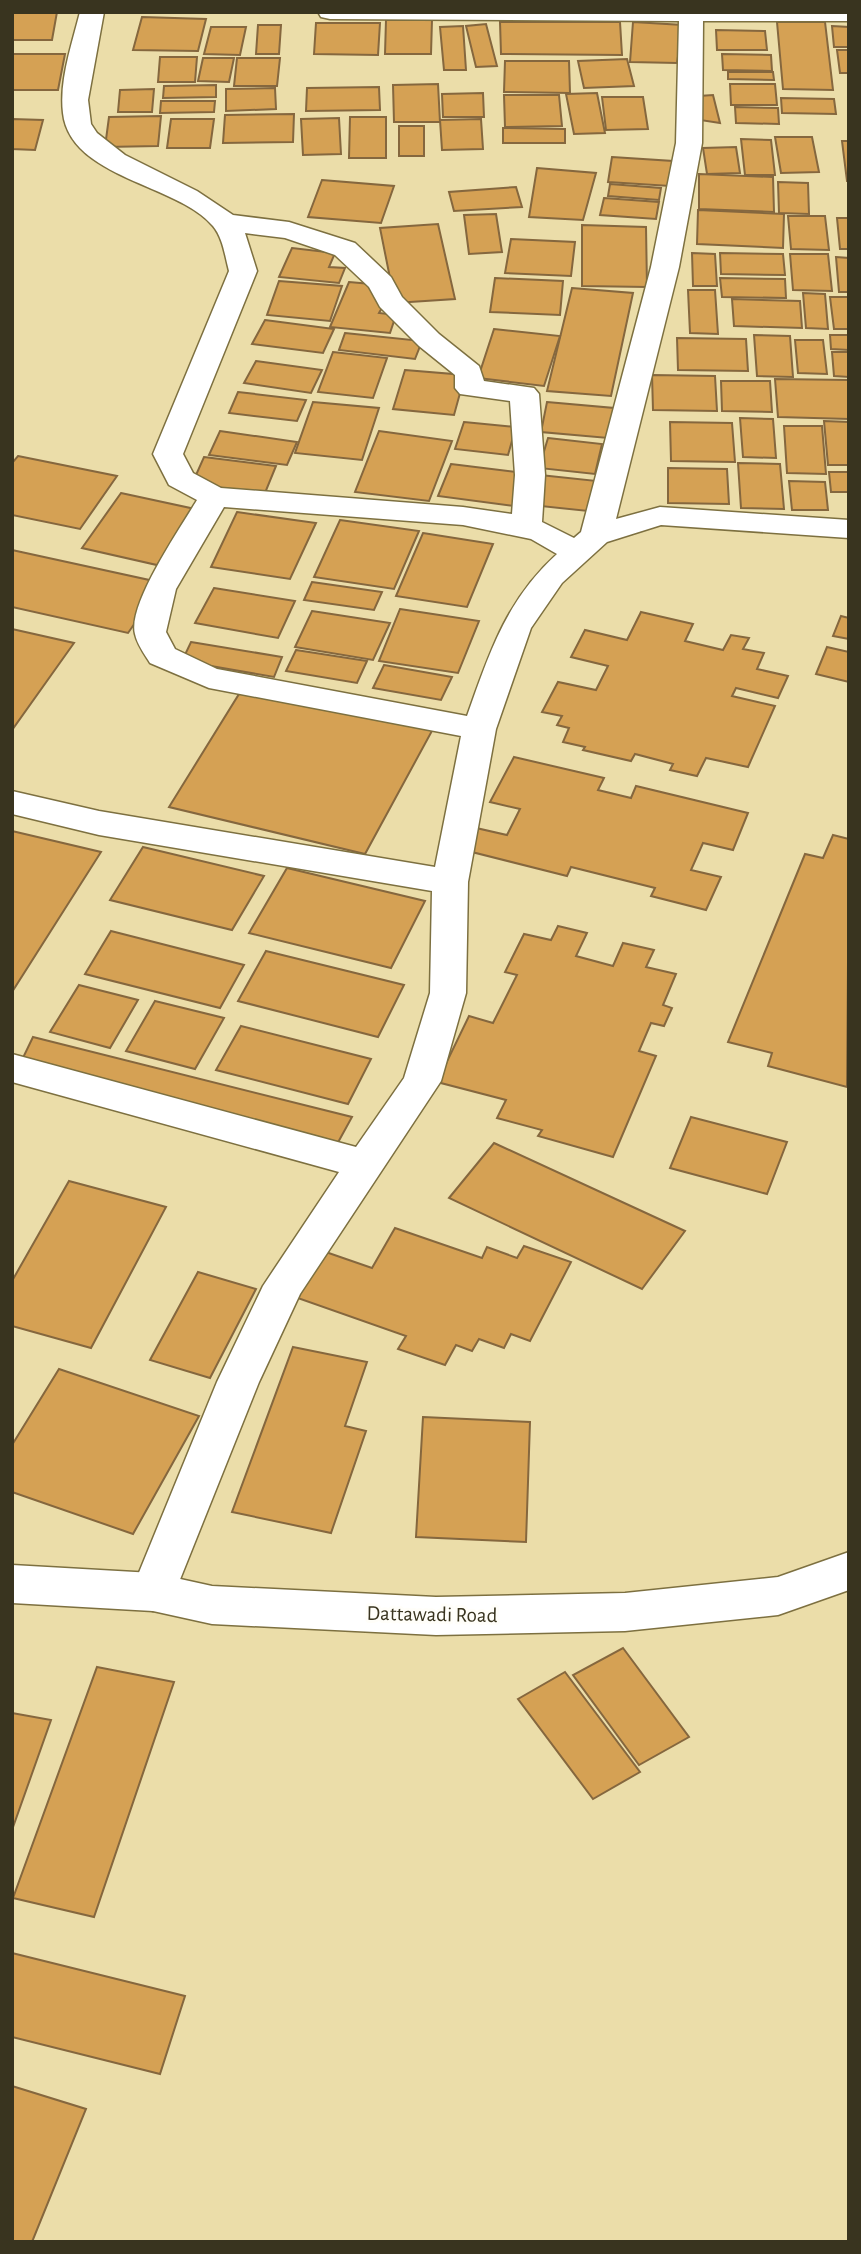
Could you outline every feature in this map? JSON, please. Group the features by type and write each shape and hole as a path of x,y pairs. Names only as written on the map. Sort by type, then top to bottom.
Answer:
{"street":[{"path":"92,12 76,88 78,123 101,150 122,164 186,194 224,222 235,242 243,271 168,454 180,479 214,497 463,516 526,527 587,544"},
{"path":"331,12 849,14"},
{"path":"587,544 662,280 689,143 691,15"},
{"path":"224,222 289,230 345,249 381,282 390,301 429,340 469,372 470,388 524,394 530,475 526,527"},
{"path":"214,497 160,589 150,632 162,656 209,678 479,729"},
{"path":"153,1592 238,1382 283,1286 363,1164 422,1081 448,993 450,882 479,729 515,628 551,576 587,544 660,516 849,529"},
{"path":"12,802 99,822 450,882"},
{"path":"12,1068 363,1164"},
{"name":"Dattawadi Road","path":"12,1584 153,1592 212,1605 423,1616 625,1612 778,1596 849,1572"}],"building":[{"path":"12,12 57,12 52,40 12,40"},
{"path":"142,17 206,19 198,51 133,50"},
{"path":"386,20 432,20 431,54 385,54"},
{"path":"500,22 620,22 622,55 501,54"},
{"path":"633,22 683,25 677,63 630,62"},
{"path":"777,22 825,22 833,90 783,89"},
{"path":"316,23 380,23 378,55 314,54"},
{"path":"486,24 497,66 476,67 466,26"},
{"path":"258,25 281,25 279,54 256,54"},
{"path":"463,26 466,70 444,70 440,27"},
{"path":"832,26 849,27 849,47 834,47"},
{"path":"211,27 246,27 240,55 204,54"},
{"path":"716,30 765,31 767,50 717,50"},
{"path":"837,50 849,50 849,73 840,73"},
{"path":"12,54 65,54 58,90 12,90"},
{"path":"722,54 771,55 772,71 723,70"},
{"path":"160,57 197,57 195,82 158,82"},
{"path":"203,58 234,58 229,82 198,81"},
{"path":"237,58 280,58 277,86 234,86"},
{"path":"627,59 634,86 584,88 578,61"},
{"path":"505,61 569,61 570,93 504,92"},
{"path":"728,72 773,72 774,80 728,79"},
{"path":"438,84 440,122 394,122 393,85"},
{"path":"730,84 775,84 777,105 731,105"},
{"path":"216,85 216,97 163,98 164,86"},
{"path":"379,87 380,110 306,111 307,88"},
{"path":"275,88 276,109 226,111 226,89"},
{"path":"154,89 152,112 118,112 120,90"},
{"path":"483,93 484,117 443,117 442,94"},
{"path":"597,93 605,133 574,134 566,94"},
{"path":"504,95 559,95 562,126 505,127"},
{"path":"713,95 720,123 700,120 699,96"},
{"path":"602,97 643,97 648,129 606,130"},
{"path":"781,98 834,99 836,114 782,113"},
{"path":"161,101 215,101 214,112 160,113"},
{"path":"735,107 778,108 779,124 736,123"},
{"path":"294,114 293,142 223,143 225,115"},
{"path":"161,116 158,146 105,147 109,117"},
{"path":"350,117 386,117 386,158 349,158"},
{"path":"339,118 341,154 303,155 301,119"},
{"path":"12,119 43,120 35,150 12,149"},
{"path":"171,119 214,119 210,148 167,148"},
{"path":"481,119 483,149 442,150 440,120"},
{"path":"399,126 424,126 424,156 399,156"},
{"path":"503,128 565,129 565,143 503,143"},
{"path":"775,137 812,137 819,172 781,173"},
{"path":"741,139 771,140 775,175 745,175"},
{"path":"842,141 849,141 849,181 847,181"},
{"path":"736,147 740,173 707,174 703,148"},
{"path":"612,157 673,161 670,186 608,182"},
{"path":"537,168 596,173 583,220 529,217"},
{"path":"699,174 773,177 774,212 699,209"},
{"path":"322,180 394,186 381,223 308,217"},
{"path":"778,182 808,183 809,214 779,213"},
{"path":"610,184 661,188 659,200 608,196"},
{"path":"516,187 522,207 454,211 449,192"},
{"path":"604,198 659,202 656,219 600,215"},
{"path":"698,210 784,214 783,248 697,244"},
{"path":"496,214 502,252 469,254 464,215"},
{"path":"788,216 825,216 829,250 791,249"},
{"path":"837,218 849,218 849,249 840,249"},
{"path":"438,224 455,299 395,303 380,228"},
{"path":"582,225 646,227 647,287 582,286"},
{"path":"511,239 575,242 571,276 505,273"},
{"path":"292,248 335,253 329,267 345,268 339,283 279,277"},
{"path":"692,253 715,254 717,286 693,286"},
{"path":"720,253 783,254 785,275 721,274"},
{"path":"790,254 828,254 832,291 793,290"},
{"path":"836,257 849,258 849,292 839,292"},
{"path":"495,278 563,281 560,315 490,312"},
{"path":"720,278 785,279 786,298 722,297"},
{"path":"279,281 342,286 330,321 267,315"},
{"path":"349,282 371,284 386,301 379,313 396,315 390,333 330,327"},
{"path":"572,288 633,293 611,396 547,391"},
{"path":"688,290 715,290 718,334 690,333"},
{"path":"803,293 825,294 828,329 806,328"},
{"path":"830,297 849,297 849,329 834,329"},
{"path":"732,299 800,301 802,328 734,326"},
{"path":"265,320 334,329 323,353 252,344"},
{"path":"494,329 560,336 544,386 478,378"},
{"path":"345,333 422,341 415,359 339,350"},
{"path":"754,335 790,336 793,377 757,376"},
{"path":"830,335 849,335 849,350 831,349"},
{"path":"677,338 746,339 748,371 678,370"},
{"path":"795,340 823,340 827,374 798,373"},
{"path":"333,352 387,358 373,398 318,392"},
{"path":"832,352 849,352 849,377 834,376"},
{"path":"256,361 322,370 311,393 244,383"},
{"path":"405,370 465,375 454,415 393,409"},
{"path":"652,375 715,376 717,411 653,410"},
{"path":"775,379 849,380 849,419 778,417"},
{"path":"721,381 770,381 772,412 722,411"},
{"path":"238,392 306,400 297,421 229,413"},
{"path":"313,402 379,408 362,460 295,453"},
{"path":"547,402 614,408 608,438 541,432"},
{"path":"740,418 773,419 776,458 743,457"},
{"path":"824,421 849,422 849,465 828,465"},
{"path":"464,422 516,427 508,455 455,449"},
{"path":"670,422 732,423 735,462 671,461"},
{"path":"784,426 822,426 826,474 787,473"},
{"path":"220,431 297,442 287,465 209,455"},
{"path":"379,431 452,441 429,501 355,492"},
{"path":"548,438 602,444 595,474 539,468"},
{"path":"18,456 117,476 80,529 12,515 12,463"},
{"path":"204,457 276,466 265,493 192,484"},
{"path":"738,463 780,464 784,509 741,508"},
{"path":"451,464 525,473 514,506 438,496"},
{"path":"668,468 727,469 729,504 668,503"},
{"path":"829,472 849,472 849,492 831,492"},
{"path":"540,475 597,481 588,511 531,505"},
{"path":"789,481 825,482 828,510 792,510"},
{"path":"121,493 195,509 157,565 82,548"},
{"path":"237,512 316,523 290,579 211,567"},
{"path":"340,520 419,531 394,589 314,577"},
{"path":"423,533 493,544 467,607 396,596"},
{"path":"12,550 163,583 128,633 12,607"},
{"path":"312,582 382,592 374,610 304,600"},
{"path":"214,588 295,601 278,638 195,623"},
{"path":"400,609 479,621 458,673 379,661"},
{"path":"312,611 390,623 373,660 295,647"},
{"path":"641,612 693,624 685,641 723,650 731,635 749,638 743,649 764,653 757,669 788,676 778,698 736,688 732,696 775,706 748,767 706,758 697,776 670,770 673,764 635,754 631,761 583,750 585,747 563,742 569,728 557,725 562,716 542,712 558,682 596,690 608,666 571,657 585,630 627,640"},
{"path":"841,616 849,618 849,639 833,636"},
{"path":"12,629 74,643 12,730"},
{"path":"191,642 282,657 274,677 182,661"},
{"path":"827,647 849,652 849,682 816,674"},
{"path":"296,650 367,661 357,683 286,671"},
{"path":"384,665 452,677 441,700 373,688"},
{"path":"244,686 433,729 365,854 169,807"},
{"path":"514,757 604,778 598,790 631,798 636,786 748,813 733,850 703,843 691,870 721,877 706,910 651,896 655,888 571,867 567,876 464,850 476,828 507,835 520,809 490,802"},
{"path":"12,831 101,852 12,992"},
{"path":"833,835 849,839 847,1087 768,1066 772,1053 728,1042 805,854 823,858"},
{"path":"143,847 264,876 232,930 110,900"},
{"path":"287,868 425,901 391,968 249,933"},
{"path":"558,926 587,933 576,956 613,966 623,943 654,950 646,967 676,974 663,1005 672,1008 664,1026 651,1023 639,1051 656,1056 613,1157 538,1136 542,1130 497,1118 506,1100 437,1082 469,1016 493,1023 517,975 505,972 524,934 551,940"},
{"path":"111,931 244,965 220,1008 85,974"},
{"path":"266,951 404,985 378,1037 238,1001"},
{"path":"79,985 138,1000 110,1048 50,1032"},
{"path":"155,1001 224,1018 195,1069 126,1051"},
{"path":"241,1026 371,1059 348,1104 216,1070"},
{"path":"33,1037 352,1117 336,1146 19,1066"},
{"path":"691,1117 787,1142 767,1194 670,1168"},
{"path":"494,1143 685,1231 642,1289 449,1198"},
{"path":"69,1181 166,1207 91,1348 12,1326 12,1281"},
{"path":"395,1228 482,1258 487,1247 517,1258 524,1246 571,1262 530,1341 511,1334 504,1348 479,1339 472,1351 456,1345 445,1365 398,1349 406,1336 292,1296 320,1250 372,1268"},
{"path":"198,1272 256,1289 210,1378 150,1360"},
{"path":"293,1347 367,1362 345,1426 366,1431 331,1533 232,1512"},
{"path":"59,1369 199,1416 133,1534 12,1492 12,1445"},
{"path":"423,1417 530,1422 526,1542 416,1537"},
{"path":"623,1648 689,1737 639,1765 573,1675"},
{"path":"97,1667 174,1682 94,1917 13,1898"},
{"path":"565,1672 640,1772 593,1799 518,1699"},
{"path":"12,1713 51,1720 12,1830"},
{"path":"12,1953 185,1996 160,2074 12,2037"},
{"path":"12,2086 86,2109 32,2242 12,2242"}]}
